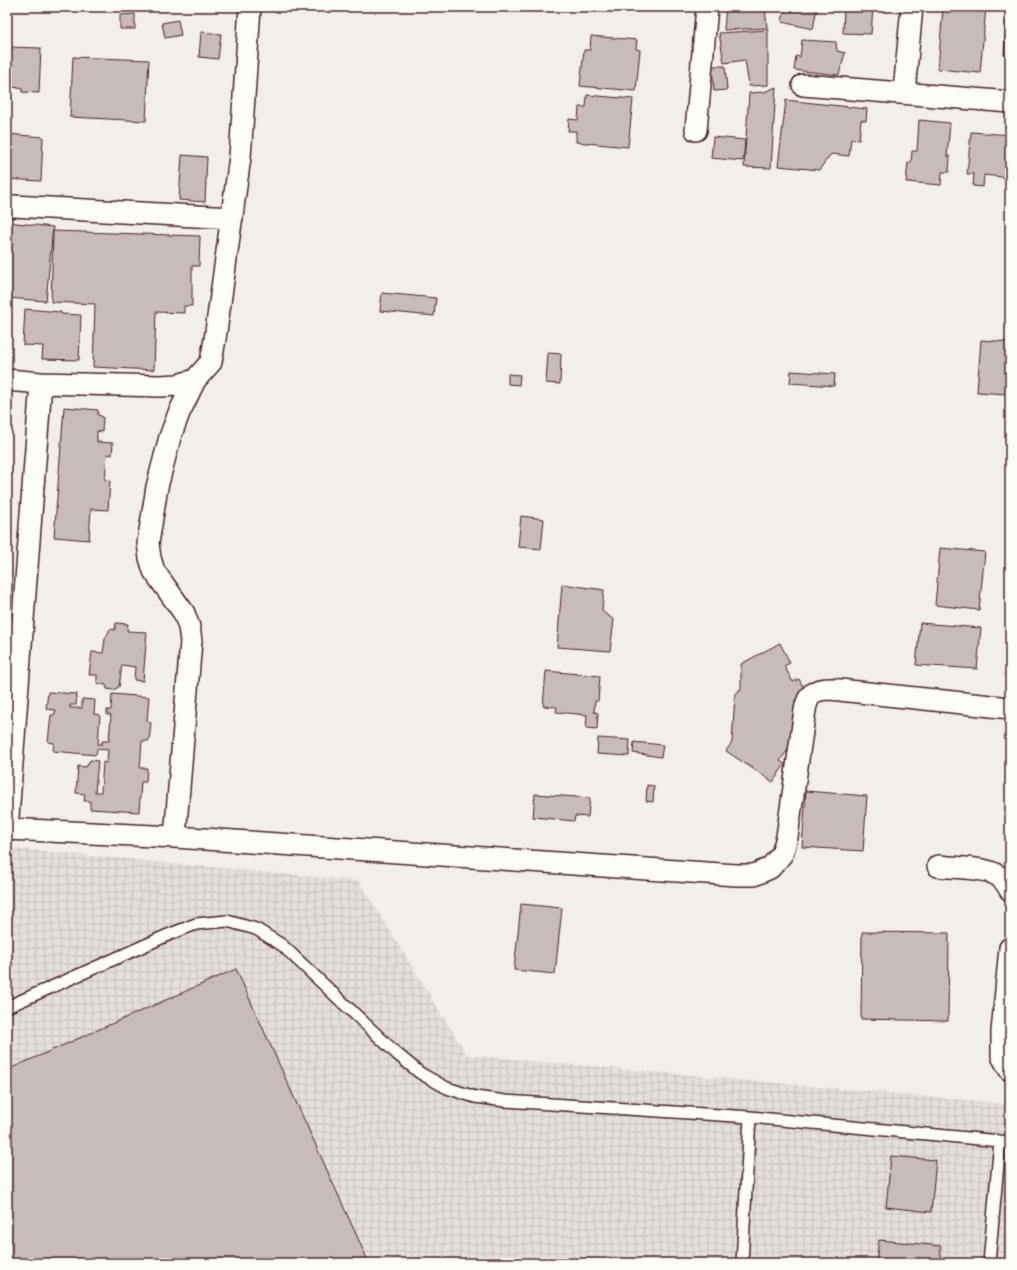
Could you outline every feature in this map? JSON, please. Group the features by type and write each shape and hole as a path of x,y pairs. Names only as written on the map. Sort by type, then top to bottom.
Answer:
{"street":[{"path":"175,838 191,642 189,627 184,613 154,571 148,543 158,487 170,437 195,380 211,362 240,158 250,7"},
{"path":"696,130 707,7"},
{"path":"904,92 912,7"},
{"path":"803,85 904,92 1010,102"},
{"path":"13,206 232,218"},
{"path":"7,380 41,383 161,386 177,385 195,380"},
{"path":"41,383 7,829 175,838 728,875 754,875 770,868 782,854 787,837 806,705 807,700 812,693 821,689 830,689 1010,708"},
{"path":"938,866 981,870 995,874 1007,883 1010,890"},
{"path":"1010,948 1002,1032 1002,1056 1010,1070"}],"lane":[{"path":"7,1007 196,924 226,922 256,929 282,945 397,1054 420,1073 447,1088 476,1097 505,1101 750,1117 1005,1142 989,1263"},
{"path":"742,1263 750,1117"}],"shaded area":[{"path":"7,849 359,881 467,1055 1010,1104 1010,1263 7,1263"}],"building":[{"path":"726,7 765,7 767,28 724,30"},
{"path":"785,7 817,7 813,29 782,22"},
{"path":"844,7 873,7 871,34 843,33"},
{"path":"943,7 986,7 980,73 938,69"},
{"path":"1007,7 1010,7 1010,55 1004,55"},
{"path":"135,14 135,29 120,29 120,15"},
{"path":"178,20 181,35 165,38 162,23"},
{"path":"768,30 768,85 749,86 745,60 724,63 719,33"},
{"path":"201,32 221,34 218,59 199,57"},
{"path":"591,36 637,40 636,49 640,50 636,91 580,86 584,50 590,50"},
{"path":"802,40 836,42 837,51 845,53 839,75 794,70 796,56 800,57"},
{"path":"7,47 41,48 39,93 22,92 22,88 7,87"},
{"path":"73,57 149,60 146,121 70,117"},
{"path":"712,66 725,66 727,90 714,91"},
{"path":"776,87 771,168 744,167 749,93 764,92"},
{"path":"587,95 633,99 628,147 576,142 576,131 568,131 569,119 578,120 579,107 586,107"},
{"path":"786,100 867,109 866,121 861,120 859,140 851,139 849,156 831,154 819,170 778,166"},
{"path":"919,120 950,123 947,156 950,156 949,172 942,172 941,185 906,182 908,163 911,163 912,151 917,151"},
{"path":"971,132 1010,135 1010,178 984,175 983,187 973,186 974,174 967,174"},
{"path":"7,134 43,137 41,181 7,179"},
{"path":"713,137 745,140 743,161 711,158"},
{"path":"182,155 207,157 205,202 179,200"},
{"path":"7,222 53,227 46,301 7,298"},
{"path":"53,231 200,236 199,266 192,266 192,306 184,306 184,313 156,312 154,370 93,367 95,304 51,302"},
{"path":"382,293 436,298 434,316 380,311"},
{"path":"25,309 81,315 79,360 42,359 43,346 23,345"},
{"path":"7,312 11,312 9,359 7,359"},
{"path":"981,340 1010,342 1007,394 977,392"},
{"path":"548,353 561,354 560,384 546,383"},
{"path":"791,371 835,374 834,386 790,383"},
{"path":"508,374 520,375 519,385 508,384"},
{"path":"64,407 98,410 98,415 103,417 102,432 97,431 97,442 113,443 112,455 107,454 105,480 110,481 108,510 91,509 89,540 54,537"},
{"path":"521,516 544,519 541,549 518,547"},
{"path":"940,548 985,552 979,610 935,605"},
{"path":"562,584 604,590 602,611 614,620 610,651 557,647"},
{"path":"116,623 128,624 127,631 147,632 143,681 134,680 135,667 122,665 119,687 113,690 107,689 106,685 97,683 97,675 89,675 92,652 103,653 105,639 110,629 115,630"},
{"path":"920,623 981,628 977,669 916,665"},
{"path":"780,643 790,663 784,666 793,682 799,679 807,694 795,700 793,750 789,748 780,761 785,764 773,782 726,751 732,742 735,695 740,689 741,690 741,664"},
{"path":"546,671 600,676 598,701 595,701 594,712 598,713 597,729 586,728 587,715 556,712 557,707 543,706"},
{"path":"48,692 77,694 76,705 70,705 70,708 82,708 82,699 95,700 94,714 100,715 98,744 102,744 102,741 109,741 111,715 107,715 107,710 111,710 112,694 149,697 147,721 151,723 149,741 142,741 140,768 147,768 146,782 141,782 139,812 90,809 90,801 84,801 85,794 76,793 78,766 86,767 90,760 98,761 95,792 101,792 103,762 107,763 108,750 97,749 96,755 53,751 54,743 48,742 51,715 54,715 56,710 46,709"},
{"path":"598,738 630,740 629,756 597,754"},
{"path":"634,742 663,745 661,757 633,753"},
{"path":"647,785 654,786 653,802 646,801"},
{"path":"806,791 867,796 863,851 802,847"},
{"path":"535,794 590,798 588,817 575,816 574,821 533,817"},
{"path":"521,904 562,908 555,974 514,970"},
{"path":"862,932 949,933 948,1021 861,1019"},
{"path":"236,969 369,1263 7,1263 7,1070"},
{"path":"891,1156 936,1160 931,1212 886,1207"},
{"path":"879,1240 941,1246 940,1263 876,1263"}]}
